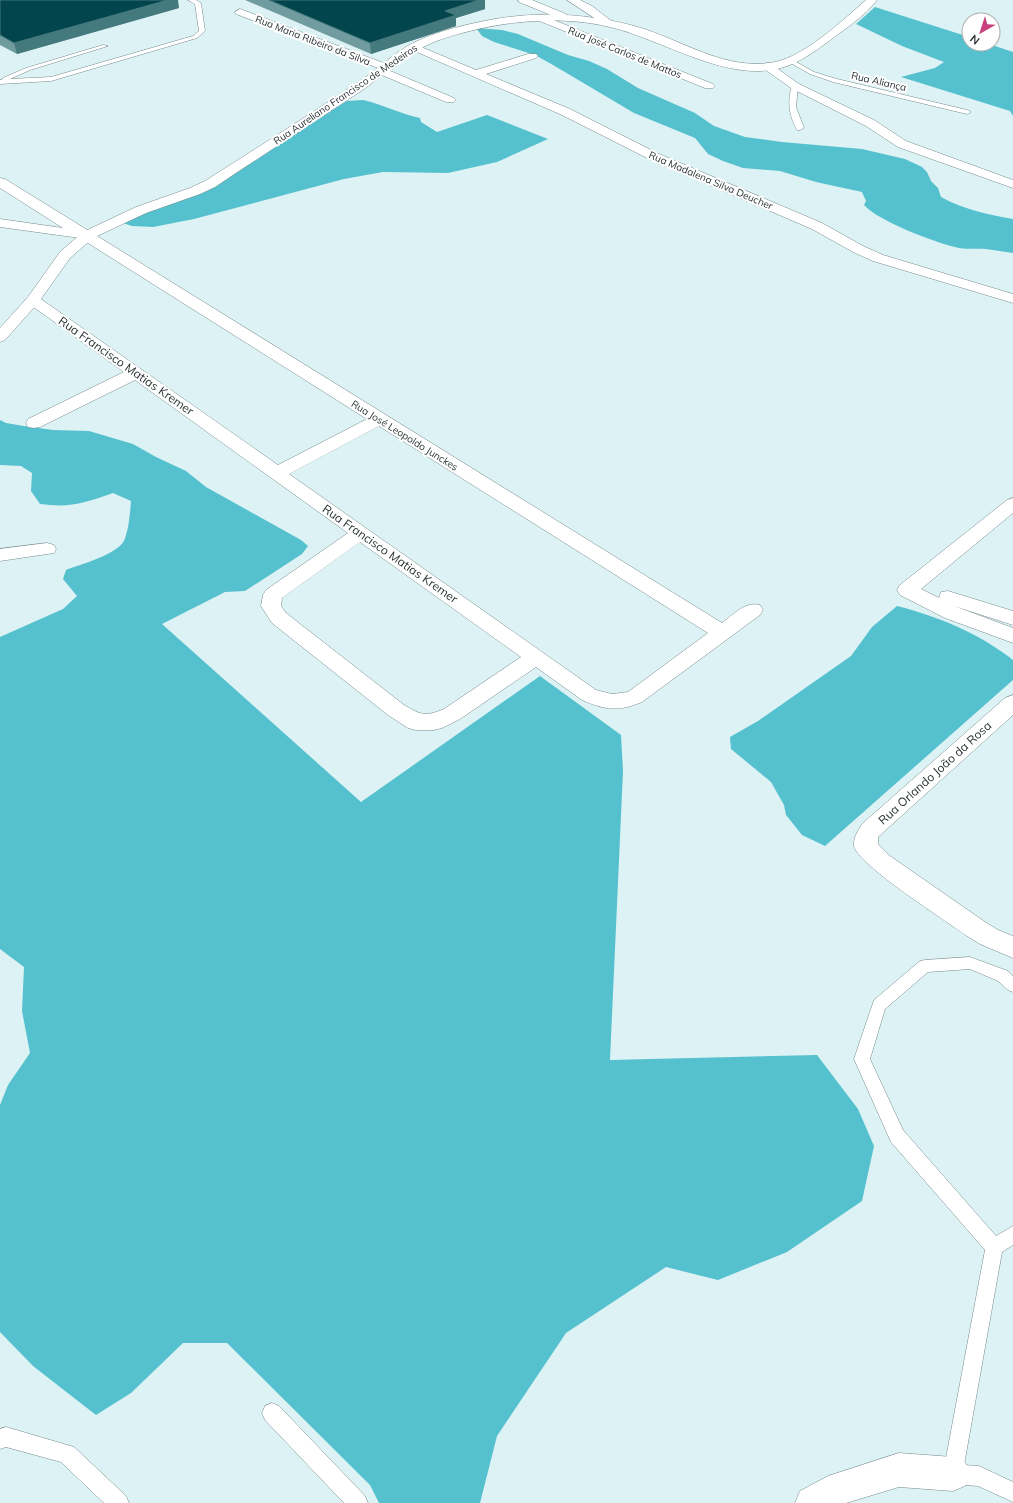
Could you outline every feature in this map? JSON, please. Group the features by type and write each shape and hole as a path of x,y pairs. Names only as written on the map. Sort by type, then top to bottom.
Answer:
{"street":[{"path":"523,0 568,18"},
{"path":"572,0 588,8 609,23"},
{"name":"Rua Aureliano Francisco de Medeiros","path":"0,337 33,300 65,255 88,235 141,210 195,192 210,184 345,97 414,48 453,32 483,24 514,20 568,18 609,23 633,29 718,60 745,66 767,66 789,60 835,30 872,0"},
{"name":"Rua Maria Ribeiro da Silva","path":"240,12 383,69 450,100"},
{"name":"Rua José Carlos de Mattos","path":"541,18 709,86"},
{"name":"Rua Madalena Silva Deucher","path":"414,48 566,112 653,156 752,197 809,223 878,258 926,274 1013,299"},
{"path":"477,74 532,56"},
{"path":"767,66 795,86 870,123 902,144 1013,184"},
{"name":"Rua José Leopoldo Junckes","path":"0,182 88,235 723,633"},
{"path":"0,223 88,235"},
{"name":"Rua Francisco Matias Kremer","path":"33,300 589,695 613,703 624,702 635,697 752,610"},
{"path":"34,423 136,373"},
{"path":"277,473 379,418"},
{"path":"907,590 1013,504"},
{"path":"360,533 272,595 271,606 279,618 396,710 416,722 434,722 452,714 536,657"},
{"path":"0,555 47,549"},
{"path":"907,590 956,599 1013,618"},
{"path":"907,590 952,613 1013,636"},
{"name":"Rua Orlando João da Rosa","path":"1013,703 870,830 866,837 866,847 882,863 976,930 1013,947"},
{"path":"812,1503 840,1488 898,1470 953,1474"}],"lane":[{"path":"0,82 51,79 195,37 202,31 201,20 198,3 190,0"},
{"path":"0,82 28,69 105,46"},
{"name":"Rua Aliança","path":"789,60 812,73 835,81 967,112"},
{"path":"795,86 791,99 792,112 800,128"},
{"path":"994,1247 897,1136 862,1059 879,1005 925,966 970,964 1003,976 1013,985"},
{"path":"1013,1235 994,1247 953,1474 979,1476 1013,1492"},
{"path":"272,1413 358,1503"},
{"path":"0,1438 6,1438 68,1454 119,1503"}],"shaded area":[{"path":"875,7 961,34 961,52 1001,52 1001,48 1013,52 1013,116 1010,111 901,77 935,68 944,62 902,46 856,24"},
{"path":"476,28 502,30 518,34 568,55 589,61 607,69 638,88 695,113 714,126 745,137 862,149 905,159 922,167 927,172 931,181 938,188 941,197 967,208 1013,219 1013,253 986,249 959,248 921,236 881,218 871,211 864,205 866,201 862,192 816,182 780,171 743,168 723,161 708,154 695,138 634,113 535,55 494,42 482,36"},
{"path":"363,100 420,118 421,122 437,132 487,115 548,139 497,162 448,173 383,172 344,179 194,219 153,227 132,226 123,223 180,200 347,101"},
{"path":"0,420 6,423 53,430 89,431 133,444 186,471 206,487 301,540 308,546 302,554 245,591 225,592 162,624 361,802 540,676 621,735 623,771 610,1060 817,1055 858,1109 874,1146 862,1201 787,1252 718,1280 666,1267 566,1333 497,1436 480,1503 379,1503 370,1485 227,1343 183,1343 131,1393 96,1415 33,1366 0,1332 0,1105 8,1085 30,1053 22,1011 24,967 0,949 0,637 63,609 77,596 63,579 66,570 106,555 120,546 124,541 127,531 131,501 113,493 77,504 40,504 31,491 32,473 21,466 0,465"},
{"path":"897,606 928,615 958,627 1000,650 1013,660 1013,680 825,846 802,835 786,815 784,805 771,782 731,749 730,737 758,721 851,656 872,627"}],"building":[{"path":"0,0 168,0 14,43 0,35"},
{"path":"269,0 479,0 445,11 456,15 370,43"}]}
